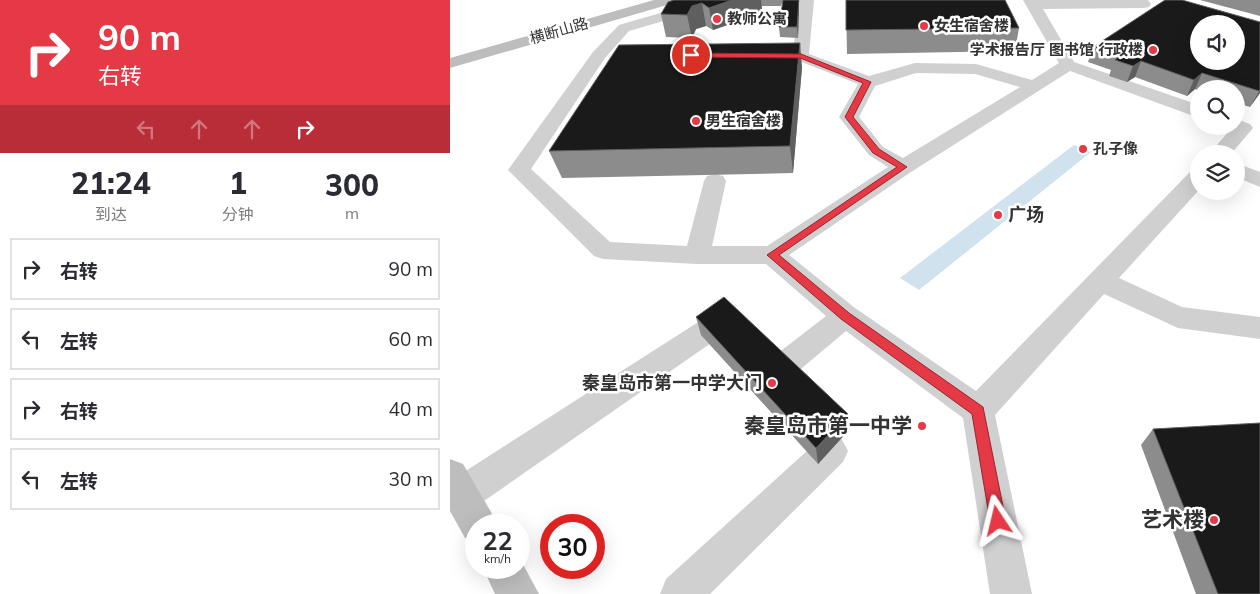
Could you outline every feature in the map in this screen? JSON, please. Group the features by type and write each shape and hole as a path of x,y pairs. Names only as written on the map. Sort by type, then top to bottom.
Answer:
{"main road":[{"name":"横断山路","path":"450,63 669,0"},
{"path":"509,579 518,594"}],"street":[{"path":"720,0 624,28 608,55 519,170 603,250 697,255 772,255 903,167 1068,65"},
{"path":"801,56 807,0"},
{"path":"1032,2 1144,4 1142,0 1162,5"},
{"path":"1032,2 1068,65 1190,109"},
{"path":"743,55 801,56 868,82 915,68 950,68 976,69 1035,86"},
{"path":"868,82 849,117 876,151 903,167"},
{"path":"1228,145 1247,127"},
{"path":"1245,173 1260,180"},
{"path":"697,255 715,181"},
{"path":"978,411 1190,186"},
{"path":"772,255 845,316 978,411 1011,594"},
{"path":"1100,281 1178,317 1260,328"},
{"path":"766,380 845,316"},
{"path":"463,499 713,327 766,380 831,451 681,594"}],"water":[{"path":"1074,145 1091,152 919,290 900,278"}],"building":[{"path":"674,0 732,0 709,8 702,3 692,6 687,15 661,14 668,2"},
{"path":"783,0 799,0 797,27 779,27"},
{"path":"846,0 1005,0 1019,28 846,30"},
{"path":"1165,0 1182,0 1235,15 1190,15 1190,70 1245,70 1245,18 1260,22 1260,90 1245,87 1245,80 1224,80 1202,73 1194,80 1141,61 1133,66 1115,60 1121,55 1093,47"},
{"name":"男生宿舍楼","path":"800,43 790,146 549,151 619,45"},
{"name":"秦皇岛市第一中学大门","path":"724,297 848,414 816,448 696,317"},
{"name":"艺术楼","path":"1260,423 1260,594 1218,594 1153,429"}],"place":[{"name":"教师公寓","path":"717,19"},
{"name":"女生宿舍楼","path":"924,26"},
{"name":"学术报告厅 图书馆 行政楼","path":"1153,50"},
{"name":"男生宿舍楼","path":"696,121"},
{"name":"孔子像","path":"1083,149"},
{"name":"广场","path":"998,215"},
{"name":"秦皇岛市第一中学大门","path":"772,383"},
{"name":"秦皇岛市第一中学","path":"922,426"},
{"name":"艺术楼","path":"1214,520"}],"route":[{"path":"691,55 801,56 868,82 849,117 876,151 903,167 772,255 845,316 978,411 998,521"}]}
